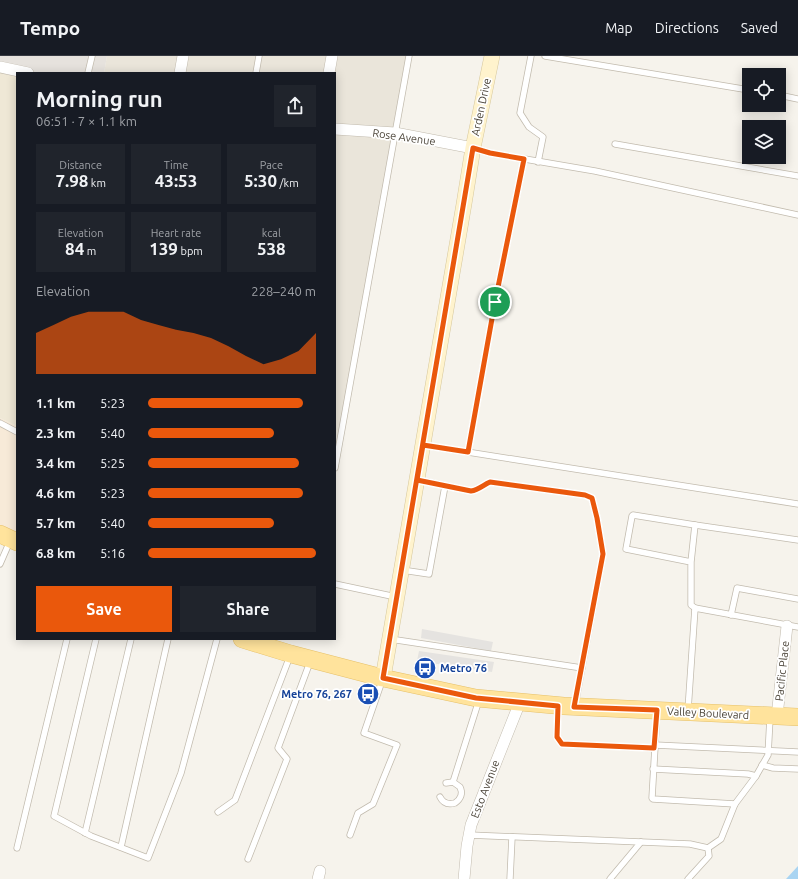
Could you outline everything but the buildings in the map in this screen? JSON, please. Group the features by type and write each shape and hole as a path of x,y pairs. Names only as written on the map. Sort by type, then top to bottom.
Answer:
{"main road":[{"name":"Valley Boulevard","path":"245,640 311,660 383,678 479,698 566,706 798,717"}],"street":[{"path":"180,72 183,56"},
{"path":"329,72 332,56"},
{"name":"Arden Drive","path":"383,678 473,148 492,56"},
{"path":"0,67 23,72"},
{"name":"Rose Avenue","path":"336,129 395,134 473,148"},
{"name":"Pacific Place","path":"773,716 787,626"},
{"name":"Esto Avenue","path":"464,879 466,846 469,835 479,804 520,702"}],"lane":[{"path":"88,72 92,56"},
{"path":"256,72 259,56"},
{"path":"336,462 409,56"},
{"path":"531,56 520,113 529,127 543,137 538,162"},
{"path":"545,56 742,89"},
{"path":"786,97 798,99"},
{"path":"615,144 798,176"},
{"path":"473,148 490,153 595,171 798,215"},
{"path":"468,452 495,302 524,159"},
{"path":"0,423 16,431"},
{"path":"423,445 798,504"},
{"path":"417,480 471,491 477,490 490,482 585,495 592,498 603,554 582,668 566,706 557,737 562,744 798,752"},
{"path":"401,570 429,574 445,486"},
{"path":"691,562 626,548 632,516 798,540"},
{"path":"695,525 691,562 691,605 695,608 798,627"},
{"path":"0,564 9,538"},
{"path":"336,584 397,597"},
{"path":"731,615 737,588 798,598"},
{"path":"688,712 695,608"},
{"path":"389,639 582,668"},
{"path":"17,848 67,640"},
{"path":"96,640 54,816 85,833 148,858 181,773 217,640"},
{"path":"85,833 131,640"},
{"path":"121,847 168,640"},
{"path":"218,812 234,800 291,654"},
{"path":"248,859 287,759 278,748 311,660"},
{"path":"350,835 358,814 373,804 397,745 364,733 383,678"},
{"path":"453,782 479,698"},
{"path":"657,710 651,796 653,799 735,804"},
{"path":"469,835 690,844 708,848 721,839 735,804 756,776 768,755 773,716"},
{"path":"762,765 773,768 798,770"},
{"path":"653,769 748,774 756,776"},
{"path":"440,796 441,800 448,804 456,803 462,794 457,784 453,782 446,783"},
{"path":"510,879 512,837"},
{"path":"610,879 641,842"},
{"path":"688,879 709,856 708,848"}],"shaded area":[{"path":"0,56 107,56 104,72 24,72 0,67"},
{"path":"107,56 409,56 336,462 336,72 104,72"},
{"path":"0,67 16,73 16,426 0,418"},
{"path":"0,418 16,426 16,542 0,534"},
{"path":"422,629 493,642 491,651 421,638"},
{"path":"419,651 494,662 492,672 417,661"}],"water":[{"path":"798,866 798,879 786,879"}],"place":[{"name":"Metro 76","path":"425,668"},
{"name":"Metro 76, 267","path":"368,694"}],"route":[{"path":"473,148 490,153 524,159 495,302 468,452 423,445 417,480 471,491 477,490 490,482 585,495 592,498 603,554 574,707 657,710 654,748 562,744 557,737 558,706 476,698 383,678 473,148"}]}
